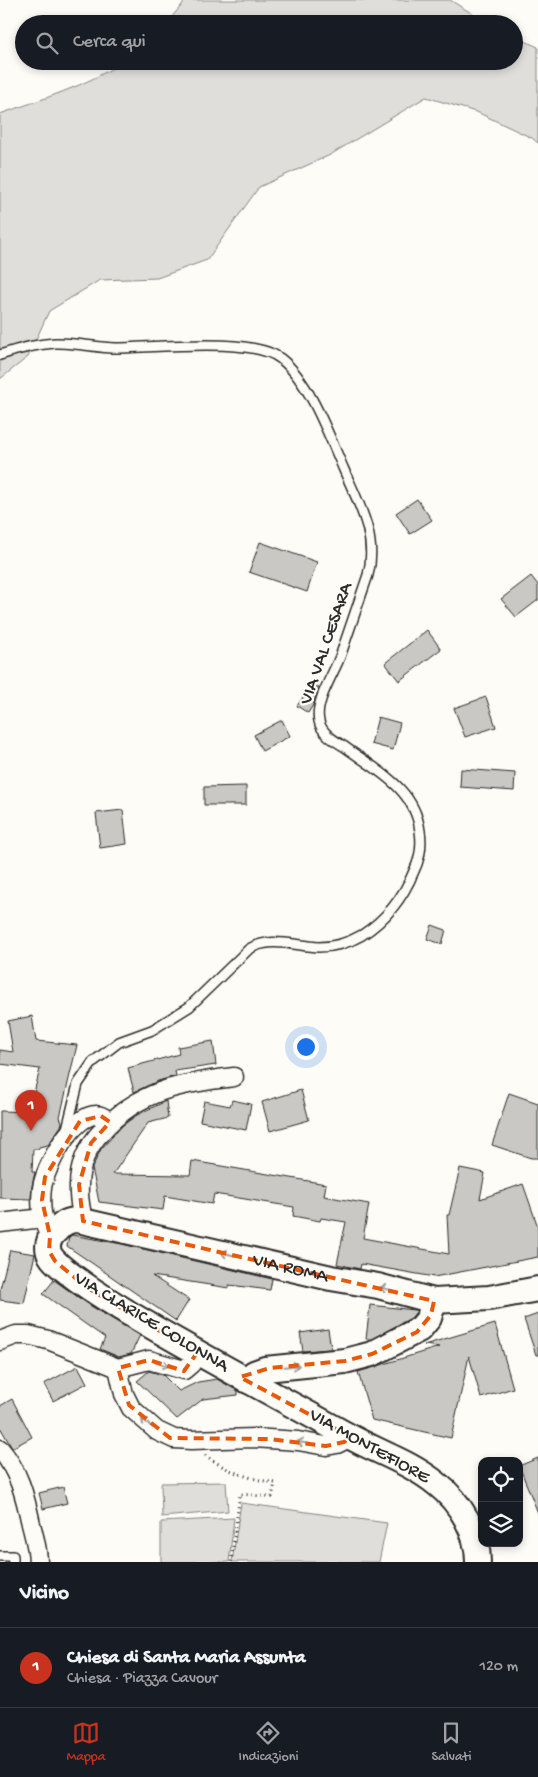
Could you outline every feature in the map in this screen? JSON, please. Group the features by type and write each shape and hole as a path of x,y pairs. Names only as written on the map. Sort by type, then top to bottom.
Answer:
{"main road":[{"name":"VIA ROMA","path":"47,1227 66,1221 83,1221 322,1276 378,1286 434,1301 489,1298 538,1289"},
{"name":"VIA CLARICE COLONNA","path":"47,1227 48,1247 52,1258 86,1287 196,1353 248,1381"},
{"path":"248,1381 254,1374 264,1369 345,1361 381,1351 420,1330 429,1318 434,1301"},
{"name":"VIA MONTEFIORE","path":"248,1381 351,1437 410,1466 445,1491 459,1507 469,1525 476,1545 478,1562"}],"street":[{"path":"83,1221 78,1192 81,1169 91,1143 110,1122 132,1104 149,1096 197,1082 234,1077"},
{"path":"0,1224 47,1227 42,1194 45,1178 53,1158 64,1140 80,1121 89,1116 101,1116 110,1122"},
{"path":"0,1341 16,1335 35,1336 118,1368 149,1360 184,1370 191,1364 196,1353"},
{"path":"118,1368 122,1389 131,1408 162,1434 174,1439 254,1438 298,1441 326,1446 337,1444 351,1437"},
{"path":"0,1449 10,1462 21,1483 38,1562"}],"lane":[{"name":"VIA VAL CESARA","path":"0,356 18,349 56,343 76,343 114,348 208,344 257,349 268,352 279,357 295,373 322,420 365,520 371,544 371,564 368,575 340,656 322,697 318,709 318,720 320,726 331,737 393,781 404,792 419,818 421,835 417,866 401,897 380,922 361,936 342,944 321,947 274,942 257,944 241,956 207,991 180,1014 152,1030 119,1042 98,1056 88,1067 78,1084 64,1140"},
{"path":"0,1556 14,1556 13,1562"}],"path":[{"path":"185,1440 222,1467 254,1479 275,1484 272,1497 240,1494 231,1562"}],"highlighted area":[{"path":"101,1116 110,1122 91,1143 79,1185 83,1221 434,1301 431,1315 417,1332 372,1354 345,1361 270,1368 240,1377 351,1437 344,1442 326,1446 269,1439 170,1438 129,1405 118,1368 149,1360 184,1371 197,1353 86,1287 55,1261 49,1251 50,1236 42,1200 45,1177 80,1121"}],"shaded area":[{"path":"186,0 450,0 474,15 174,15"},
{"path":"523,40 538,47 538,143 532,138 479,113 426,97 330,155 259,187 207,260 157,278 100,280 49,311 28,357 0,379 0,114 95,78 110,70 523,70"},
{"path":"226,1482 228,1511 162,1517 161,1483"},
{"path":"241,1503 387,1523 379,1562 232,1562"},
{"path":"234,1518 229,1562 161,1562 161,1522"}],"building":[{"path":"417,499 432,520 410,534 396,513"},
{"path":"260,542 317,562 307,592 249,572"},
{"path":"531,576 538,585 538,600 516,617 501,599"},
{"path":"427,630 441,649 399,681 385,663"},
{"path":"312,684 319,688 308,713 297,706"},
{"path":"486,697 496,727 465,737 454,708"},
{"path":"378,717 400,723 393,750 371,744"},
{"path":"282,720 290,736 262,751 254,735"},
{"path":"461,769 515,773 514,791 460,787"},
{"path":"246,786 246,805 204,805 204,787"},
{"path":"123,810 127,844 100,848 96,813"},
{"path":"432,925 446,930 442,944 427,939"},
{"path":"32,1016 36,1041 77,1045 60,1117 61,1126 48,1145 39,1147 39,1149 33,1149 32,1172 35,1172 31,1199 0,1198 0,1111 29,1112 40,1069 0,1064 0,1050 13,1052 8,1021"},
{"path":"213,1041 216,1065 175,1071 176,1076 158,1081 134,1092 128,1068 179,1054 178,1047"},
{"path":"301,1090 309,1120 270,1131 262,1102"},
{"path":"509,1093 538,1103 538,1158 531,1158 492,1145"},
{"path":"232,1100 251,1104 246,1130 200,1121 204,1101 230,1106"},
{"path":"166,1101 168,1118 148,1123 113,1174 190,1175 192,1161 326,1184 324,1196 369,1204 363,1238 449,1254 447,1215 449,1215 460,1168 485,1173 480,1199 523,1184 538,1227 538,1257 434,1277 361,1264 360,1269 337,1264 346,1222 321,1218 320,1221 293,1216 294,1207 214,1194 212,1204 165,1196 163,1210 99,1202 92,1168 101,1149 123,1125 137,1115"},
{"path":"72,1235 122,1244 272,1279 270,1290 229,1285 229,1288 152,1276 189,1300 176,1321 67,1246 69,1237"},
{"path":"10,1250 35,1254 24,1303 0,1300 0,1289"},
{"path":"54,1280 91,1306 140,1335 131,1354 119,1357 100,1349 105,1338 43,1294"},
{"path":"370,1305 417,1311 411,1318 371,1339 366,1339"},
{"path":"538,1314 538,1355 536,1355 524,1319"},
{"path":"495,1324 513,1388 481,1398 469,1356 451,1438 372,1420 358,1372 439,1347 424,1345"},
{"path":"328,1329 331,1349 303,1351 300,1333"},
{"path":"78,1366 87,1383 53,1401 44,1384"},
{"path":"149,1371 163,1375 179,1391 198,1382 217,1379 238,1391 238,1395 203,1399 177,1419 137,1381"},
{"path":"12,1399 32,1437 12,1448 0,1427 0,1406"},
{"path":"538,1458 538,1513 523,1476 523,1464"},
{"path":"63,1487 67,1503 43,1509 39,1493"}],"place":[{"name":"Chiesa di Santa Maria Assunta","path":"31,1131"}]}
